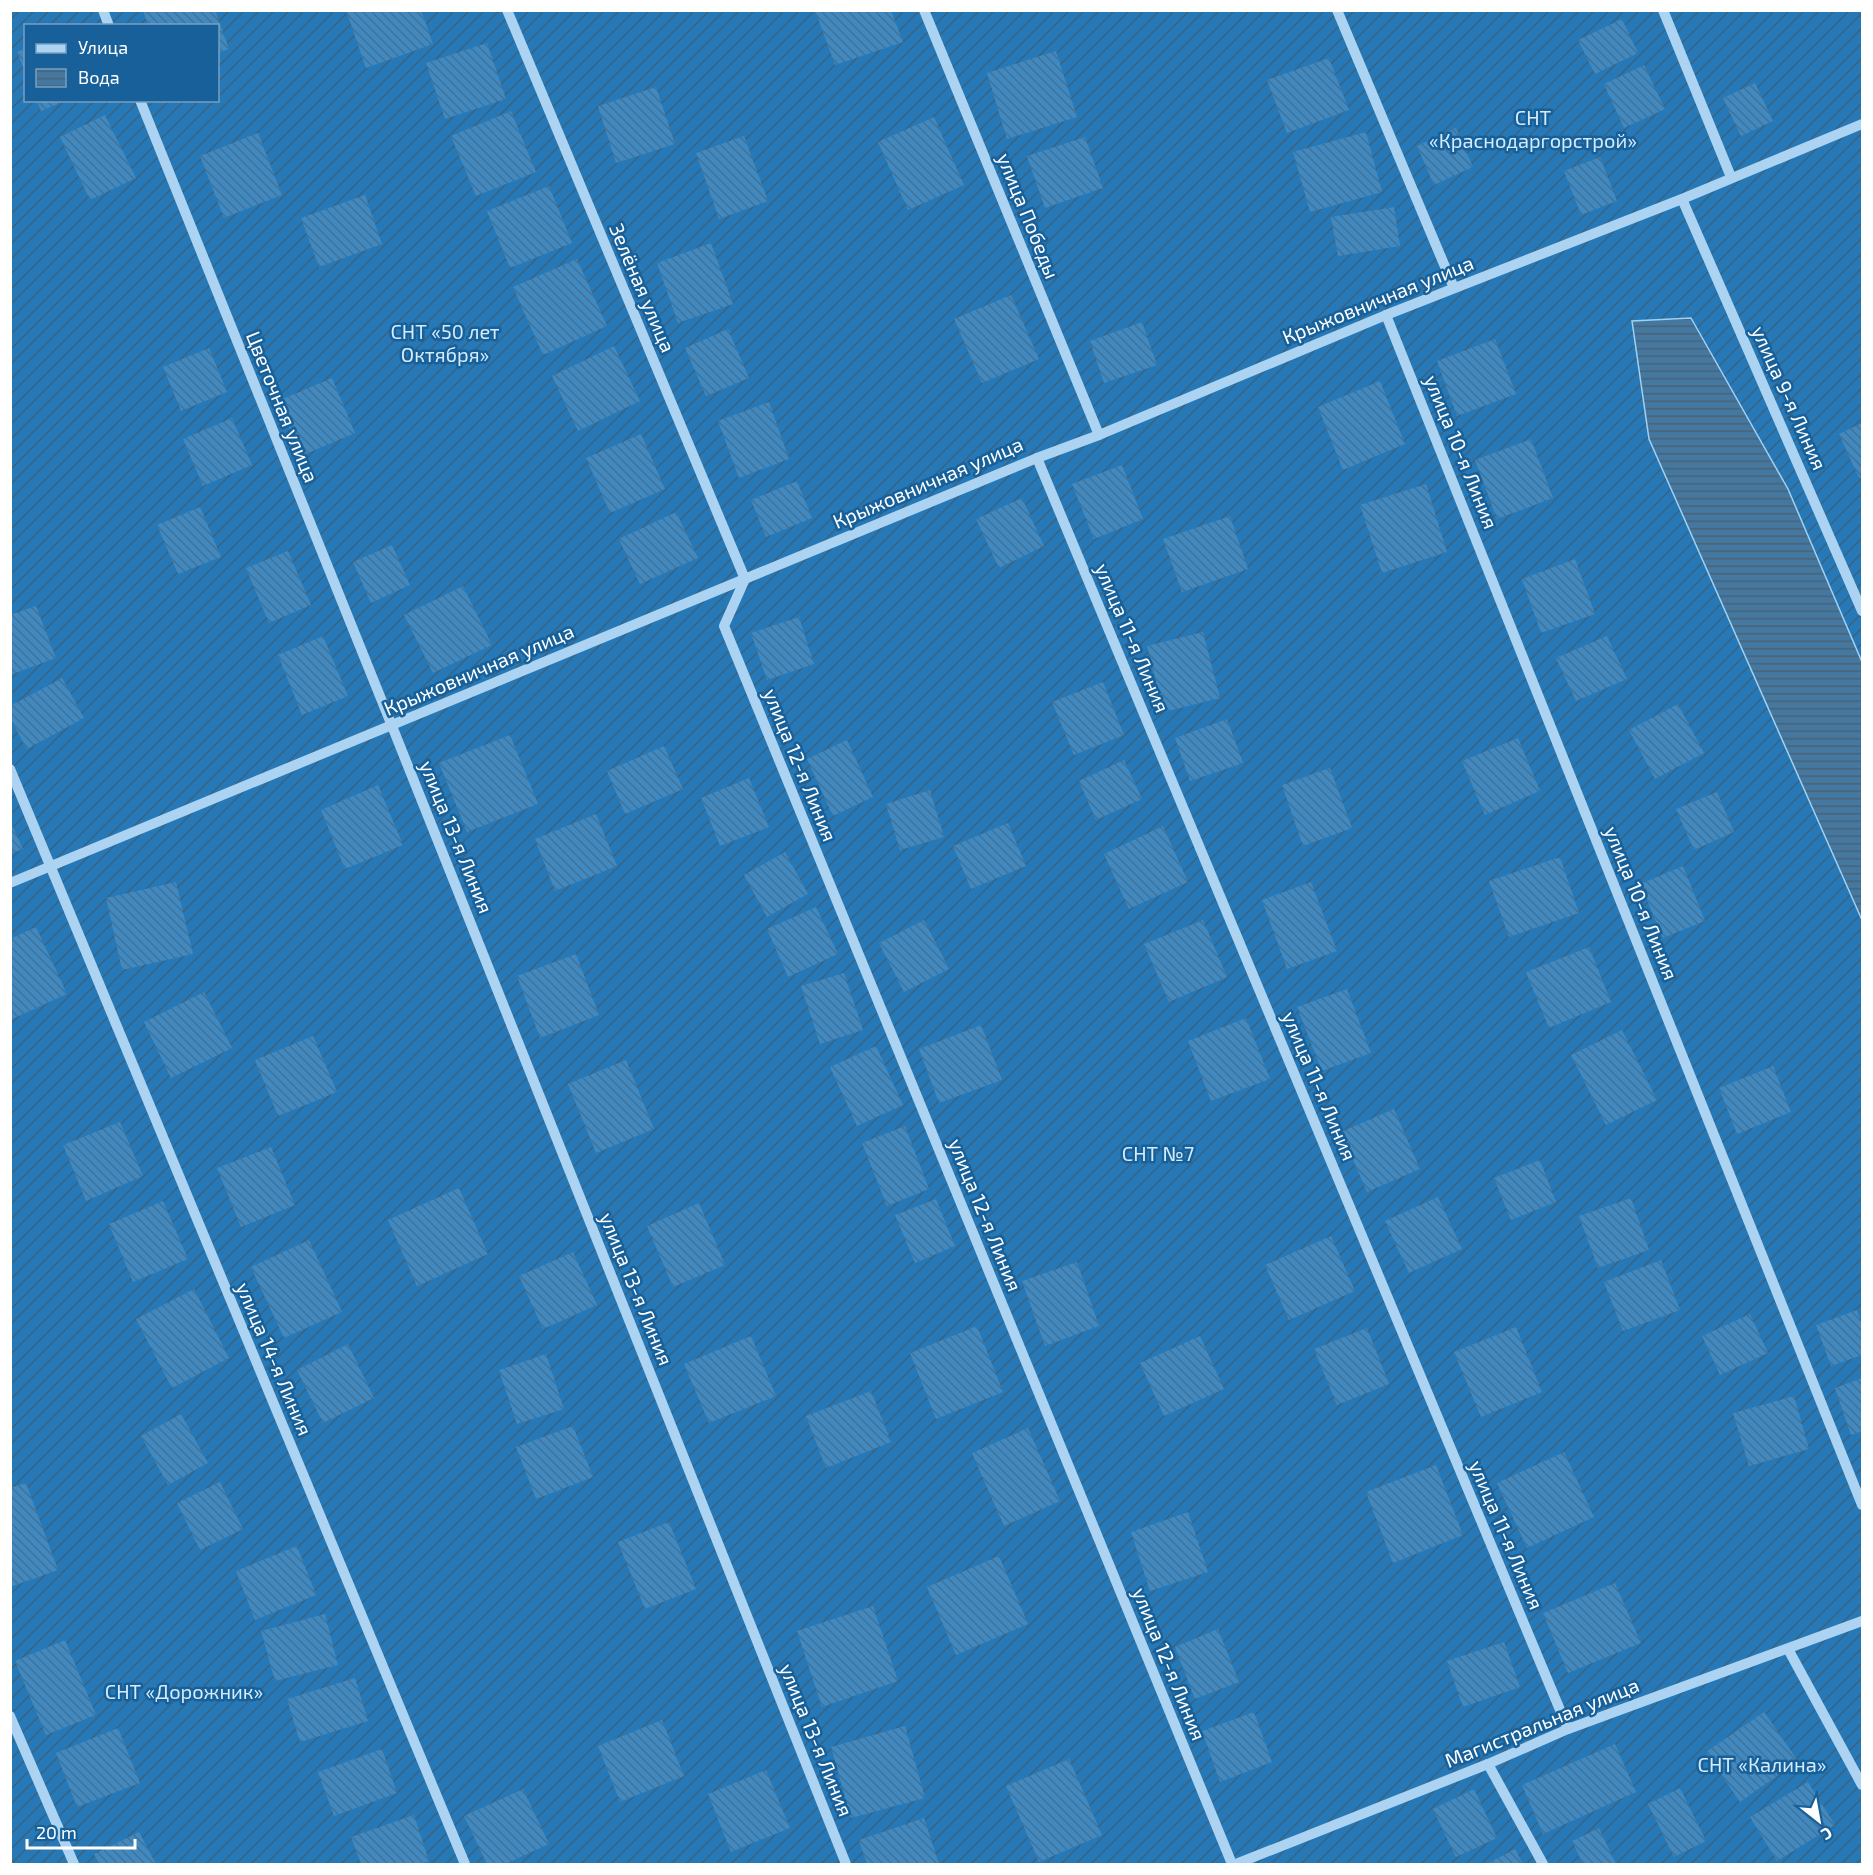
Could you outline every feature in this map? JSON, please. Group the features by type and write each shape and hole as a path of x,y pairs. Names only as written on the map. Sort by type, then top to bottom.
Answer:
{"street":[{"name":"Зелёная улица","path":"507,10 745,579"},
{"name":"улица Победы","path":"924,10 1099,435"},
{"path":"1337,10 1454,288"},
{"path":"1663,10 1731,177"},
{"name":"Цветочная улица","path":"141,102 392,726"},
{"name":"Крыжовничная улица","path":"10,883 1386,315 1682,199 1863,124"},
{"name":"улица 9-я Линия","path":"1682,199 1863,611"},
{"name":"улица 10-я Линия","path":"1386,315 1863,1505"},
{"name":"улица 11-я Линия","path":"1037,458 1568,1729"},
{"name":"улица 12-я Линия","path":"745,579 724,626 1234,1864"},
{"name":"улица 13-я Линия","path":"392,726 846,1864"},
{"name":"улица 14-я Линия","path":"10,769 465,1864"},
{"name":"Магистральная улица","path":"1234,1864 1488,1764 1568,1729 1863,1621"},
{"path":"1788,1649 1863,1785"},
{"path":"10,1716 74,1864"},
{"path":"1488,1764 1544,1864"}],"green space":[{"name":"СНТ №7","path":"11,11 1862,11 1862,1864 11,1864"}],"water":[{"path":"1691,318 1788,489 1862,662 1862,920 1649,439 1632,321"}],"building":[{"path":"143,10 215,10 229,49 219,53 219,24 147,24"},
{"path":"346,10 421,10 433,44 366,68"},
{"path":"815,10 891,10 903,42 835,65"},
{"path":"1622,19 1638,53 1595,74 1578,40"},
{"path":"487,43 506,99 445,119 426,63"},
{"path":"24,49 24,70 17,52"},
{"path":"1056,51 1077,117 1007,139 987,73"},
{"path":"1329,58 1349,110 1287,133 1267,80"},
{"path":"1644,65 1665,109 1624,128 1604,84"},
{"path":"1755,83 1773,121 1741,136 1723,98"},
{"path":"656,87 675,144 616,163 598,106"},
{"path":"37,102 63,102 41,111"},
{"path":"511,111 536,172 476,196 451,136"},
{"path":"105,115 136,178 90,200 60,137"},
{"path":"934,117 964,185 908,210 878,142"},
{"path":"1456,128 1473,167 1434,185 1417,146"},
{"path":"1366,132 1382,192 1310,212 1293,152"},
{"path":"258,133 282,195 224,218 200,156"},
{"path":"744,136 768,201 719,219 696,153"},
{"path":"1085,137 1103,188 1045,208 1027,156"},
{"path":"1600,157 1617,201 1581,215 1564,171"},
{"path":"549,186 572,243 510,268 487,211"},
{"path":"365,195 382,244 319,267 301,218"},
{"path":"1394,207 1400,246 1338,256 1331,217"},
{"path":"711,243 733,304 678,323 657,263"},
{"path":"577,259 607,326 543,355 513,287"},
{"path":"1011,295 1039,359 982,383 954,319"},
{"path":"1142,322 1157,365 1104,383 1090,341"},
{"path":"728,329 749,378 706,396 685,348"},
{"path":"1495,339 1516,394 1457,416 1437,361"},
{"path":"614,346 640,401 578,431 552,376"},
{"path":"209,348 227,392 181,411 163,367"},
{"path":"332,378 355,433 301,456 278,401"},
{"path":"1380,381 1405,444 1343,470 1318,407"},
{"path":"769,402 789,459 739,478 718,421"},
{"path":"232,418 252,465 203,486 183,439"},
{"path":"1862,423 1862,476 1859,478 1839,434"},
{"path":"641,434 665,489 610,513 586,458"},
{"path":"1531,439 1553,498 1497,519 1475,460"},
{"path":"1122,465 1143,519 1094,539 1072,484"},
{"path":"797,481 812,518 766,537 751,500"},
{"path":"1426,484 1447,552 1382,573 1360,505"},
{"path":"1022,498 1044,546 999,568 976,519"},
{"path":"200,507 221,557 178,574 157,525"},
{"path":"676,512 698,558 640,584 619,539"},
{"path":"1230,516 1248,569 1182,592 1163,539"},
{"path":"392,545 410,585 371,603 353,562"},
{"path":"288,551 311,605 269,623 246,568"},
{"path":"1575,559 1595,614 1541,633 1522,579"},
{"path":"463,586 492,645 433,673 404,615"},
{"path":"36,606 56,658 10,675 10,615"},
{"path":"799,617 814,664 767,680 751,633"},
{"path":"1203,632 1220,698 1164,712 1147,646"},
{"path":"323,636 348,696 302,715 278,655"},
{"path":"1607,636 1627,679 1576,701 1556,658"},
{"path":"62,678 84,718 27,749 10,718 10,706"},
{"path":"1103,682 1124,735 1074,755 1052,702"},
{"path":"1678,704 1704,753 1655,779 1629,730"},
{"path":"1227,719 1243,763 1190,781 1175,738"},
{"path":"510,735 538,804 467,832 439,763"},
{"path":"1518,738 1540,791 1485,815 1462,761"},
{"path":"847,740 873,797 833,816 807,759"},
{"path":"664,746 683,789 625,814 607,771"},
{"path":"1124,760 1142,799 1096,820 1079,781"},
{"path":"1330,768 1352,828 1303,846 1282,785"},
{"path":"749,778 769,827 720,846 701,798"},
{"path":"378,785 403,845 345,869 321,810"},
{"path":"930,790 944,837 900,850 886,804"},
{"path":"1717,792 1734,832 1694,850 1676,809"},
{"path":"596,814 617,866 555,891 535,839"},
{"path":"10,821 23,849 10,854"},
{"path":"1008,823 1026,866 971,889 953,846"},
{"path":"1163,826 1188,882 1129,909 1104,854"},
{"path":"785,852 808,894 767,917 744,875"},
{"path":"1560,857 1579,913 1509,937 1489,881"},
{"path":"1683,866 1705,921 1663,938 1640,884"},
{"path":"176,882 193,954 122,970 106,898"},
{"path":"1311,882 1337,951 1287,969 1262,900"},
{"path":"816,907 838,954 788,977 767,929"},
{"path":"924,920 949,969 904,992 879,943"},
{"path":"1203,920 1227,977 1169,1002 1144,944"},
{"path":"36,927 67,994 10,1020 10,939"},
{"path":"1589,947 1611,1002 1549,1028 1526,972"},
{"path":"576,954 599,1015 540,1038 517,976"},
{"path":"844,973 863,1030 820,1044 801,986"},
{"path":"1347,989 1371,1053 1322,1071 1297,1007"},
{"path":"204,992 232,1048 171,1078 144,1022"},
{"path":"1246,1018 1270,1079 1211,1101 1188,1041"},
{"path":"981,1025 1002,1080 939,1103 919,1049"},
{"path":"1622,1030 1657,1100 1606,1125 1571,1055"},
{"path":"313,1036 337,1092 278,1116 255,1060"},
{"path":"876,1046 903,1105 857,1126 830,1067"},
{"path":"626,1060 654,1129 596,1153 568,1084"},
{"path":"1773,1066 1791,1112 1737,1134 1719,1088"},
{"path":"1394,1109 1420,1169 1367,1192 1341,1132"},
{"path":"120,1122 143,1176 86,1201 63,1145"},
{"path":"905,1126 929,1189 887,1206 862,1143"},
{"path":"271,1147 295,1205 241,1227 217,1168"},
{"path":"1540,1160 1556,1202 1511,1220 1494,1178"},
{"path":"459,1188 488,1254 417,1286 388,1220"},
{"path":"1438,1197 1462,1249 1409,1273 1385,1221"},
{"path":"1631,1198 1649,1250 1598,1268 1579,1216"},
{"path":"936,1199 955,1246 915,1263 895,1215"},
{"path":"163,1201 188,1259 133,1282 109,1224"},
{"path":"699,1203 725,1265 673,1287 647,1226"},
{"path":"1331,1236 1355,1291 1289,1320 1265,1265"},
{"path":"309,1240 342,1312 284,1338 251,1267"},
{"path":"573,1252 597,1305 543,1329 519,1276"},
{"path":"1661,1260 1680,1310 1623,1331 1604,1282"},
{"path":"1077,1262 1099,1326 1045,1346 1022,1281"},
{"path":"194,1289 229,1358 172,1388 136,1319"},
{"path":"1857,1310 1862,1325 1862,1355 1831,1366 1816,1325"},
{"path":"1750,1314 1768,1353 1720,1375 1702,1336"},
{"path":"977,1326 1003,1392 936,1419 910,1353"},
{"path":"1516,1327 1542,1392 1481,1417 1454,1352"},
{"path":"1367,1328 1389,1384 1337,1405 1314,1349"},
{"path":"751,1336 776,1396 709,1423 684,1364"},
{"path":"1200,1336 1224,1389 1164,1416 1140,1363"},
{"path":"348,1344 374,1398 323,1423 297,1370"},
{"path":"546,1354 564,1409 517,1424 499,1370"},
{"path":"1862,1378 1862,1431 1851,1435 1835,1388"},
{"path":"871,1391 891,1442 826,1468 806,1416"},
{"path":"1794,1396 1809,1449 1749,1466 1733,1413"},
{"path":"181,1414 208,1463 168,1485 141,1436"},
{"path":"573,1426 593,1477 536,1499 516,1447"},
{"path":"1028,1428 1060,1501 1004,1526 972,1453"},
{"path":"1564,1452 1594,1517 1527,1548 1497,1483"},
{"path":"1436,1465 1463,1535 1393,1563 1366,1492"},
{"path":"220,1482 243,1529 200,1550 177,1503"},
{"path":"26,1483 58,1570 10,1587 10,1488"},
{"path":"1188,1512 1208,1572 1150,1591 1131,1532"},
{"path":"669,1522 696,1589 645,1609 618,1542"},
{"path":"297,1546 316,1595 255,1620 236,1571"},
{"path":"999,1556 1028,1624 956,1655 927,1587"},
{"path":"1615,1583 1641,1643 1568,1673 1543,1613"},
{"path":"873,1606 898,1681 822,1707 797,1631"},
{"path":"325,1614 338,1665 275,1681 261,1631"},
{"path":"1218,1629 1239,1682 1195,1699 1175,1647"},
{"path":"65,1640 96,1715 46,1735 15,1661"},
{"path":"1504,1642 1520,1687 1463,1707 1447,1661"},
{"path":"355,1678 368,1721 300,1742 287,1699"},
{"path":"1254,1712 1272,1762 1220,1782 1202,1731"},
{"path":"1764,1712 1798,1761 1740,1802 1706,1752"},
{"path":"662,1720 684,1776 620,1802 598,1746"},
{"path":"905,1726 925,1798 851,1818 831,1747"},
{"path":"118,1728 140,1783 77,1807 56,1753"},
{"path":"1615,1744 1636,1792 1543,1834 1522,1785"},
{"path":"382,1749 397,1793 334,1816 318,1772"},
{"path":"1069,1759 1102,1835 1039,1862 1006,1786"},
{"path":"766,1770 790,1828 731,1852 708,1794"},
{"path":"1808,1782 1835,1825 1777,1861 1750,1817"},
{"path":"1680,1788 1706,1841 1674,1857 1648,1804"},
{"path":"523,1789 549,1844 505,1864 487,1864 464,1816"},
{"path":"1474,1789 1497,1838 1456,1857 1433,1809"},
{"path":"414,1815 429,1861 420,1864 361,1864 351,1837"},
{"path":"924,1818 939,1864 867,1864 859,1840"},
{"path":"1599,1828 1616,1864 1583,1864 1572,1841"},
{"path":"139,1832 156,1864 99,1864 94,1854"},
{"path":"1515,1849 1523,1864 1487,1864"}],"park label":[{"name":"СНТ «Краснодаргорстрой»","path":"1533,130"},
{"name":"СНТ «50 лет Октября»","path":"445,344"},
{"name":"СНТ «Дорожник»","path":"184,1692"},
{"name":"СНТ «Калина»","path":"1762,1765"}]}
